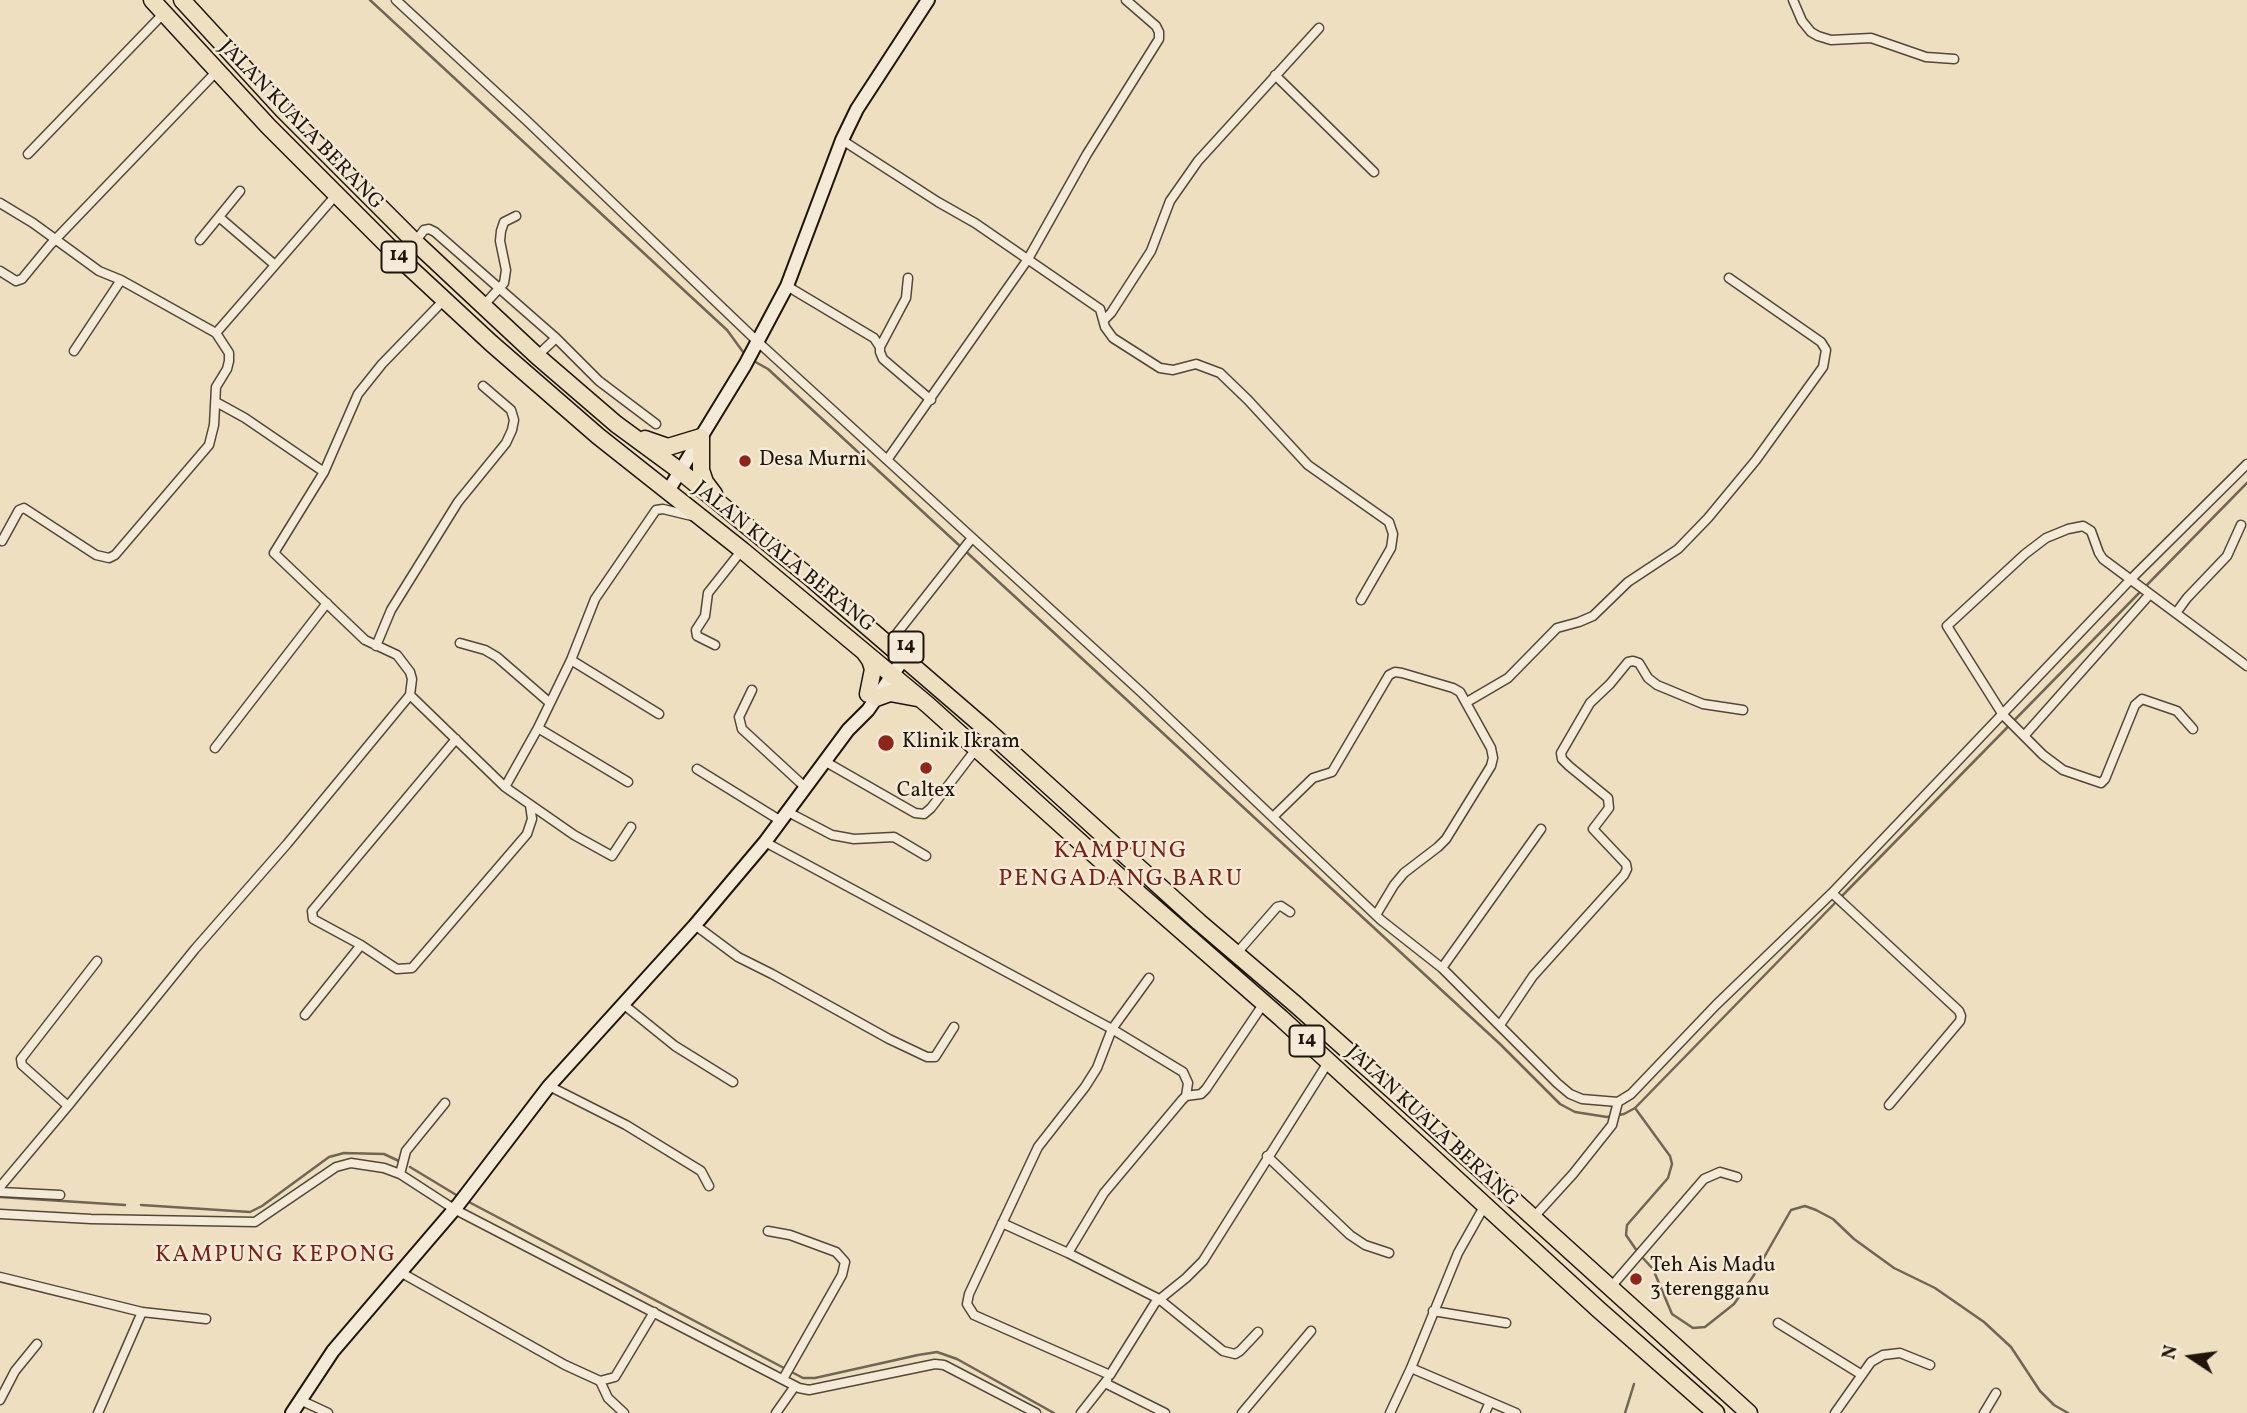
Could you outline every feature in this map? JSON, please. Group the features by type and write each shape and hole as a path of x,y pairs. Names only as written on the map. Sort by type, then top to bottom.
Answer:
{"highway":[{"name":"JALAN KUALA BERANG","path":"152,0 335,195 444,300 598,436 742,550 928,705 1329,1061 1716,1413"},
{"name":"JALAN KUALA BERANG","path":"182,0 283,110 415,242 537,356 616,424 680,471 813,580 842,595 986,729 1236,954 1314,1020 1749,1413"},
{"path":"584,397 588,409 603,423 598,436"},
{"path":"616,424 649,442 668,447 701,437 699,458 705,482 740,521"},
{"path":"862,649 873,669 872,696 899,693 928,705"},
{"name":"JALAN KUALA BERANG","path":"898,649 953,688 986,729"}],"main road":[{"path":"668,491 745,365 787,286 842,140 857,109 928,0"},
{"path":"292,1413 333,1351 456,1207 549,1086 695,925 765,842 872,696 889,671 898,649"}],"street":[{"path":"396,0 526,120 757,344 887,460 1376,915 1442,968 1570,1094 1618,1104"},
{"path":"887,460 1028,259 1087,154 1160,39 1156,26 1126,0"},
{"path":"1793,0 1802,21 1818,36 1831,40 1871,38 1926,57 1954,60"},
{"path":"28,154 164,13"},
{"path":"1105,319 1151,251 1161,220 1184,179 1217,137 1319,28"},
{"path":"0,271 19,281 217,71"},
{"path":"1275,75 1374,172"},
{"path":"842,140 975,223 1100,309 1105,319 1105,327 1113,338 1160,368 1173,370 1196,364 1213,368 1248,400 1308,465 1390,522 1393,526 1391,548 1361,600"},
{"path":"200,240 240,191"},
{"path":"216,333 335,195"},
{"path":"0,203 99,271 121,280 216,333 229,353 227,369 216,387 214,425 209,444 112,558 96,555 24,508 19,510 2,541"},
{"path":"482,306 504,283 506,270 500,241 501,231 504,222 516,216"},
{"path":"219,217 275,265"},
{"path":"415,242 424,230 435,232 556,338 598,381 656,424"},
{"path":"880,347 906,298 908,278"},
{"path":"1467,702 1508,678 1557,628 1593,615 1628,582 1678,549 1708,518 1756,460 1822,367 1826,350 1821,342 1729,278"},
{"path":"74,351 121,280"},
{"path":"787,286 874,338 883,359 931,400"},
{"path":"0,1189 195,949 287,844 410,695 410,672 397,655 365,640 274,553 324,472 358,394 382,364 444,300"},
{"path":"537,356 556,338"},
{"path":"584,397 598,381"},
{"path":"376,646 391,610 458,502 506,443 512,430 514,420 511,410 483,386"},
{"path":"216,402 245,418 324,472"},
{"path":"1532,1219 1612,1125 1618,1104 1631,1094 1716,1005 1835,895 2247,464"},
{"path":"505,787 571,660 595,599 656,510 673,511 704,520"},
{"path":"2176,613 2227,556 2241,525"},
{"path":"2193,729 2177,711 2142,699 2135,705 2105,779 2101,782 2054,766 2006,717 1947,626 2025,554 2046,538 2077,526 2088,528 2103,558 2247,666"},
{"path":"898,649 970,540"},
{"path":"715,645 697,636 696,630 705,616 708,593 742,550"},
{"path":"2021,732 2149,593"},
{"path":"215,748 327,603"},
{"path":"460,643 485,650 497,657 550,703"},
{"path":"571,660 659,714"},
{"path":"1500,1026 1533,976 1625,875 1627,869 1626,864 1593,829 1609,808 1608,798 1562,759 1561,753 1590,703 1628,662 1633,661 1643,666 1648,678 1657,685 1703,704 1744,710"},
{"path":"1273,817 1313,778 1332,772 1389,675 1402,673 1460,692 1490,748 1493,758 1491,766 1446,839 1404,873 1376,915"},
{"path":"752,690 739,717 742,729 806,788"},
{"path":"410,695 505,787 574,835 612,856 631,827"},
{"path":"538,728 628,782"},
{"path":"456,739 312,911 313,919 361,945 397,969 412,968 527,834 532,819 530,805"},
{"path":"826,762 915,813 924,814 976,749"},
{"path":"697,769 784,817 832,835 854,839 894,837 926,856"},
{"path":"1442,968 1541,829"},
{"path":"765,842 1112,1028 1183,1072 1188,1083 1186,1096 1104,1193 1068,1253"},
{"path":"1835,895 1959,1011 1961,1016 1960,1021 1889,1105"},
{"path":"1236,954 1277,907 1281,906 1290,912"},
{"path":"695,925 737,957 889,1039 930,1058 937,1055 954,1027"},
{"path":"305,1015 361,945"},
{"path":"68,1106 20,1061 97,961"},
{"path":"1111,1375 974,1315 967,1304 969,1294 1038,1147 1085,1087 1097,1068 1112,1028 1149,978"},
{"path":"1186,1096 1197,1095 1206,1089 1264,1003"},
{"path":"623,1004 675,1046 733,1082"},
{"path":"1081,1413 1111,1375 1160,1299 1203,1261 1329,1061"},
{"path":"549,1086 626,1125 701,1171 709,1186"},
{"path":"400,1174 406,1151 445,1103"},
{"path":"1267,1156 1350,1235 1365,1245 1389,1254"},
{"path":"0,1214 91,1219 255,1222 336,1167 351,1163 367,1165 400,1174 456,1207 795,1386 809,1390 934,1364 944,1365 1036,1413"},
{"path":"1610,1289 1704,1179 1720,1172 1737,1177"},
{"path":"0,1189 60,1195"},
{"path":"1390,1413 1458,1253 1485,1205"},
{"path":"1002,1223 1160,1299 1223,1351 1240,1351 1258,1332"},
{"path":"768,1231 790,1235 836,1252 845,1262 842,1275 784,1378"},
{"path":"400,1272 565,1365 600,1381 615,1377 654,1312"},
{"path":"0,1277 142,1312 206,1319"},
{"path":"1433,1311 1506,1323"},
{"path":"97,1413 142,1312"},
{"path":"1778,1323 1862,1375"},
{"path":"1242,1413 1311,1331"},
{"path":"0,1400 9,1380 37,1344"},
{"path":"1835,1413 1871,1362 1888,1353 1900,1353 1930,1365"},
{"path":"1411,1368 1516,1413"},
{"path":"600,1381 608,1398 624,1413"},
{"path":"1105,1383 1165,1413"},
{"path":"776,1413 795,1386"},
{"path":"1984,1413 1996,1393"},
{"path":"300,1400 328,1413"},
{"path":"1485,1413 1490,1402"}],"waterway":[{"path":"370,0 727,330 746,356"},
{"path":"752,360 768,369 1500,1044 1560,1104 1575,1112 1607,1117 1624,1114 1635,1108 1836,902"},
{"path":"1841,897 2247,483"},
{"path":"1635,1108 1670,1156 1672,1164 1668,1178 1627,1225 1626,1235 1637,1251"},
{"path":"141,1205 250,1212 329,1157 344,1153 384,1154 401,1162"},
{"path":"410,1167 458,1196"},
{"path":"0,1197 125,1205"},
{"path":"467,1201 803,1378 815,1378 937,1352 957,1359 1054,1413"},
{"path":"1641,1256 1653,1269 1672,1314 1693,1328 1705,1327 1734,1304 1791,1210 1805,1206 1816,1210 1833,1219 1854,1239 1894,1268 1935,1288 1984,1322 2011,1347 2040,1391 2054,1405 2068,1413"},
{"path":"1625,1413 1634,1384"}],"place":[{"name":"Desa Murni","path":"745,461"},
{"name":"Klinik Ikram","path":"886,743"},
{"name":"Caltex","path":"926,768"},
{"name":"Teh Ais Madu 3 terengganu","path":"1636,1279"}],"district":[{"name":"KAMPUNG PENGADANG BARU","path":"1121,867"},
{"name":"KAMPUNG KEPONG","path":"276,1257"}]}
